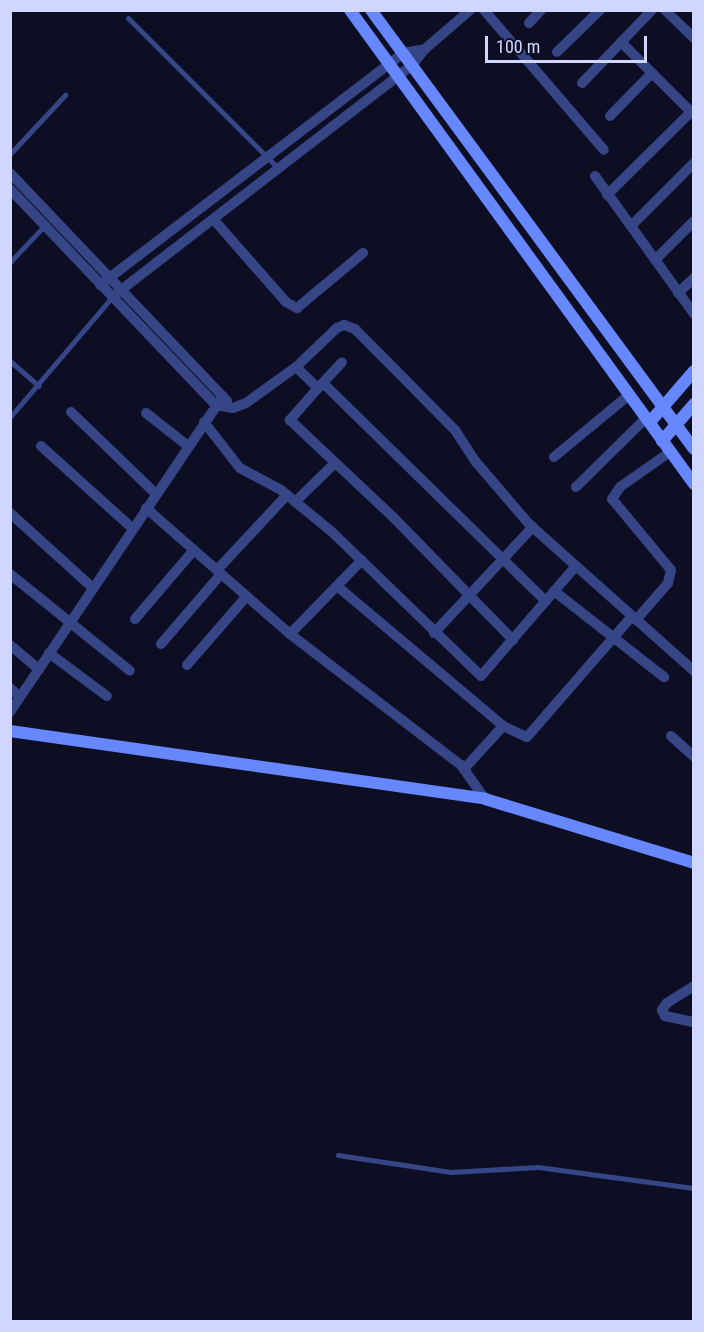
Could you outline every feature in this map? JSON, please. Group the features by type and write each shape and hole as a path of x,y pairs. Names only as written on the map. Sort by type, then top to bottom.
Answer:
{"main road":[{"path":"350,10 396,77 693,484"},
{"path":"371,10 693,449"},
{"path":"648,420 662,408 693,371"},
{"path":"666,446 675,426 693,404"},
{"path":"10,731 485,799 693,863"}],"street":[{"path":"115,293 412,65 425,49 470,10"},
{"path":"484,10 604,150"},
{"path":"529,23 542,10"},
{"path":"557,52 600,10"},
{"path":"582,82 652,10"},
{"path":"665,10 693,38"},
{"path":"607,195 692,114 621,42"},
{"path":"104,281 403,53 425,49"},
{"path":"610,116 652,73"},
{"path":"631,226 693,163"},
{"path":"10,173 49,221 115,293 220,401 233,408 257,396 296,367 337,328 344,325 355,329 455,430 476,462 533,527 693,671"},
{"path":"595,176 693,314"},
{"path":"10,189 49,221"},
{"path":"213,220 286,302 297,308 363,253"},
{"path":"655,260 693,221"},
{"path":"678,293 693,278"},
{"path":"342,362 290,420 393,517 513,640"},
{"path":"296,367 320,386 546,601"},
{"path":"554,457 629,395"},
{"path":"10,712 92,587 220,401"},
{"path":"71,412 156,494"},
{"path":"146,412 188,446"},
{"path":"576,487 648,420"},
{"path":"204,422 240,468 291,498 363,560 434,633 481,676 576,566"},
{"path":"41,446 132,528"},
{"path":"337,586 502,726 527,737 613,638 668,583 671,570 612,499 621,487 666,446"},
{"path":"161,644 219,572 291,498 335,463"},
{"path":"146,508 290,634 464,769 485,799"},
{"path":"10,513 92,587"},
{"path":"434,633 533,527"},
{"path":"135,619 194,550"},
{"path":"290,634 363,560"},
{"path":"10,574 68,624 130,671"},
{"path":"554,591 664,677"},
{"path":"187,665 247,596"},
{"path":"10,645 39,669"},
{"path":"49,653 107,696"},
{"path":"10,688 20,697"},
{"path":"464,769 502,726"},
{"path":"671,736 693,757"},
{"path":"693,986 667,1003 662,1010 670,1017 693,1022"}],"lane":[{"path":"128,18 279,169"},
{"path":"10,154 65,95"},
{"path":"10,262 49,221"},
{"path":"10,417 39,386 115,293"},
{"path":"10,361 39,386"},
{"path":"338,1155 451,1172 538,1167 693,1188"}]}
